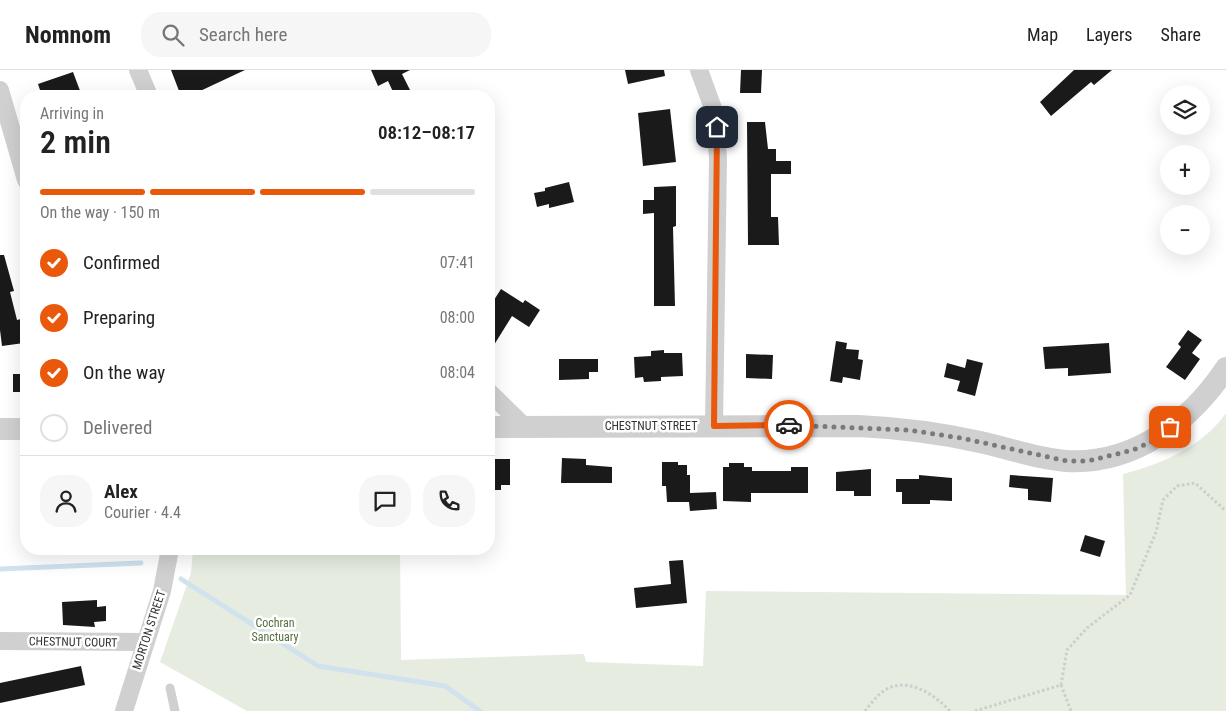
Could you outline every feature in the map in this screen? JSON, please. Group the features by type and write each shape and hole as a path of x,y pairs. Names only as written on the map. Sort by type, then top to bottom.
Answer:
{"street":[{"path":"138,70 146,90"},
{"path":"699,70 714,111 718,158 714,426"},
{"path":"0,90 20,159"},
{"name":"CHESTNUT STREET","path":"495,427 823,425 908,430 982,442 1052,459 1088,461 1133,450 1155,440 1199,405 1226,368"},
{"path":"495,398 525,427"},
{"path":"0,429 20,429"},
{"name":"MORTON STREET","path":"124,711 162,591 169,555"},
{"name":"CHESTNUT COURT","path":"0,641 145,642"}],"lane":[{"path":"170,688 175,711"}],"path":[{"path":"1071,711 1061,685 1067,650 1087,628 1130,595 1156,532 1163,500 1177,486 1195,483 1226,511"},
{"path":"975,711 1061,685"},
{"path":"864,711 881,693 893,686 914,686 930,692 950,711"}],"green space":[{"name":"Cochran Sanctuary","path":"1226,413 1226,711 247,711 160,662 191,573 192,555 400,555 401,660 584,654 586,662 703,666 706,591 1126,595 1123,474 1152,465 1180,452 1193,445 1216,425"}],"building":[{"path":"171,70 245,70 202,90 179,90"},
{"path":"371,70 410,70 402,74 410,90 392,90 388,81 378,86"},
{"path":"625,70 664,70 665,76 628,84"},
{"path":"741,70 762,70 761,93 740,93"},
{"path":"1074,70 1112,70 1094,85 1091,82 1051,116 1040,102"},
{"path":"73,72 80,90 40,90 38,84"},
{"path":"670,109 676,162 643,166 638,113"},
{"path":"747,122 765,122 768,149 776,149 776,161 791,161 791,174 771,174 771,217 778,217 779,245 748,245"},
{"path":"569,182 574,202 549,208 549,204 537,207 534,193"},
{"path":"676,186 676,226 673,227 675,306 654,306 654,213 643,214 643,200 654,200 654,187"},
{"path":"0,255 4,255 14,291 10,292 17,320 20,319 20,344 2,346 0,330"},
{"path":"501,289 523,303 525,300 540,310 529,327 512,316 495,343 495,298"},
{"path":"1188,330 1202,340 1192,353 1200,359 1185,380 1166,367 1181,347 1178,344"},
{"path":"836,341 847,343 846,349 859,350 858,359 863,360 860,380 843,377 842,383 830,381"},
{"path":"1109,343 1111,373 1068,376 1068,368 1045,369 1043,347"},
{"path":"664,350 664,353 682,353 683,376 661,377 661,381 644,382 643,377 635,378 634,357 651,356 651,351"},
{"path":"746,354 773,355 772,379 746,378"},
{"path":"559,359 598,359 598,372 589,372 589,379 559,380"},
{"path":"967,359 983,363 975,396 957,391 960,381 944,377 947,363 965,368"},
{"path":"13,374 20,374 20,392 13,392"},
{"path":"562,458 586,459 586,465 612,467 612,483 561,483"},
{"path":"495,459 510,459 510,485 501,485 501,490 495,490"},
{"path":"662,462 678,462 678,465 687,465 687,475 690,475 690,493 716,492 717,509 690,511 689,502 667,502 666,486 662,486"},
{"path":"729,463 744,463 744,467 752,467 752,471 791,471 791,467 808,467 808,493 751,493 751,502 723,501 723,467 729,467"},
{"path":"871,469 871,496 854,496 854,491 836,491 836,472"},
{"path":"919,475 952,478 952,501 930,500 930,504 902,504 902,492 896,492 896,479 919,479"},
{"path":"1010,475 1053,478 1051,502 1028,500 1028,489 1009,487"},
{"path":"1085,535 1105,541 1100,557 1080,551"},
{"path":"683,560 687,603 636,608 634,588 671,584 669,561"},
{"path":"97,600 97,607 106,606 106,621 94,622 95,627 63,625 62,602"},
{"path":"81,666 85,685 0,703 0,683"}],"waterway":[{"path":"0,569 141,563"},
{"path":"181,579 318,666 445,686 480,711"}],"way so far":[{"path":"789,425 859,426 908,430 961,438 1067,461 1088,461 1133,450 1155,440 1170,427"}],"route":[{"path":"717,127 714,426 789,425"}]}
